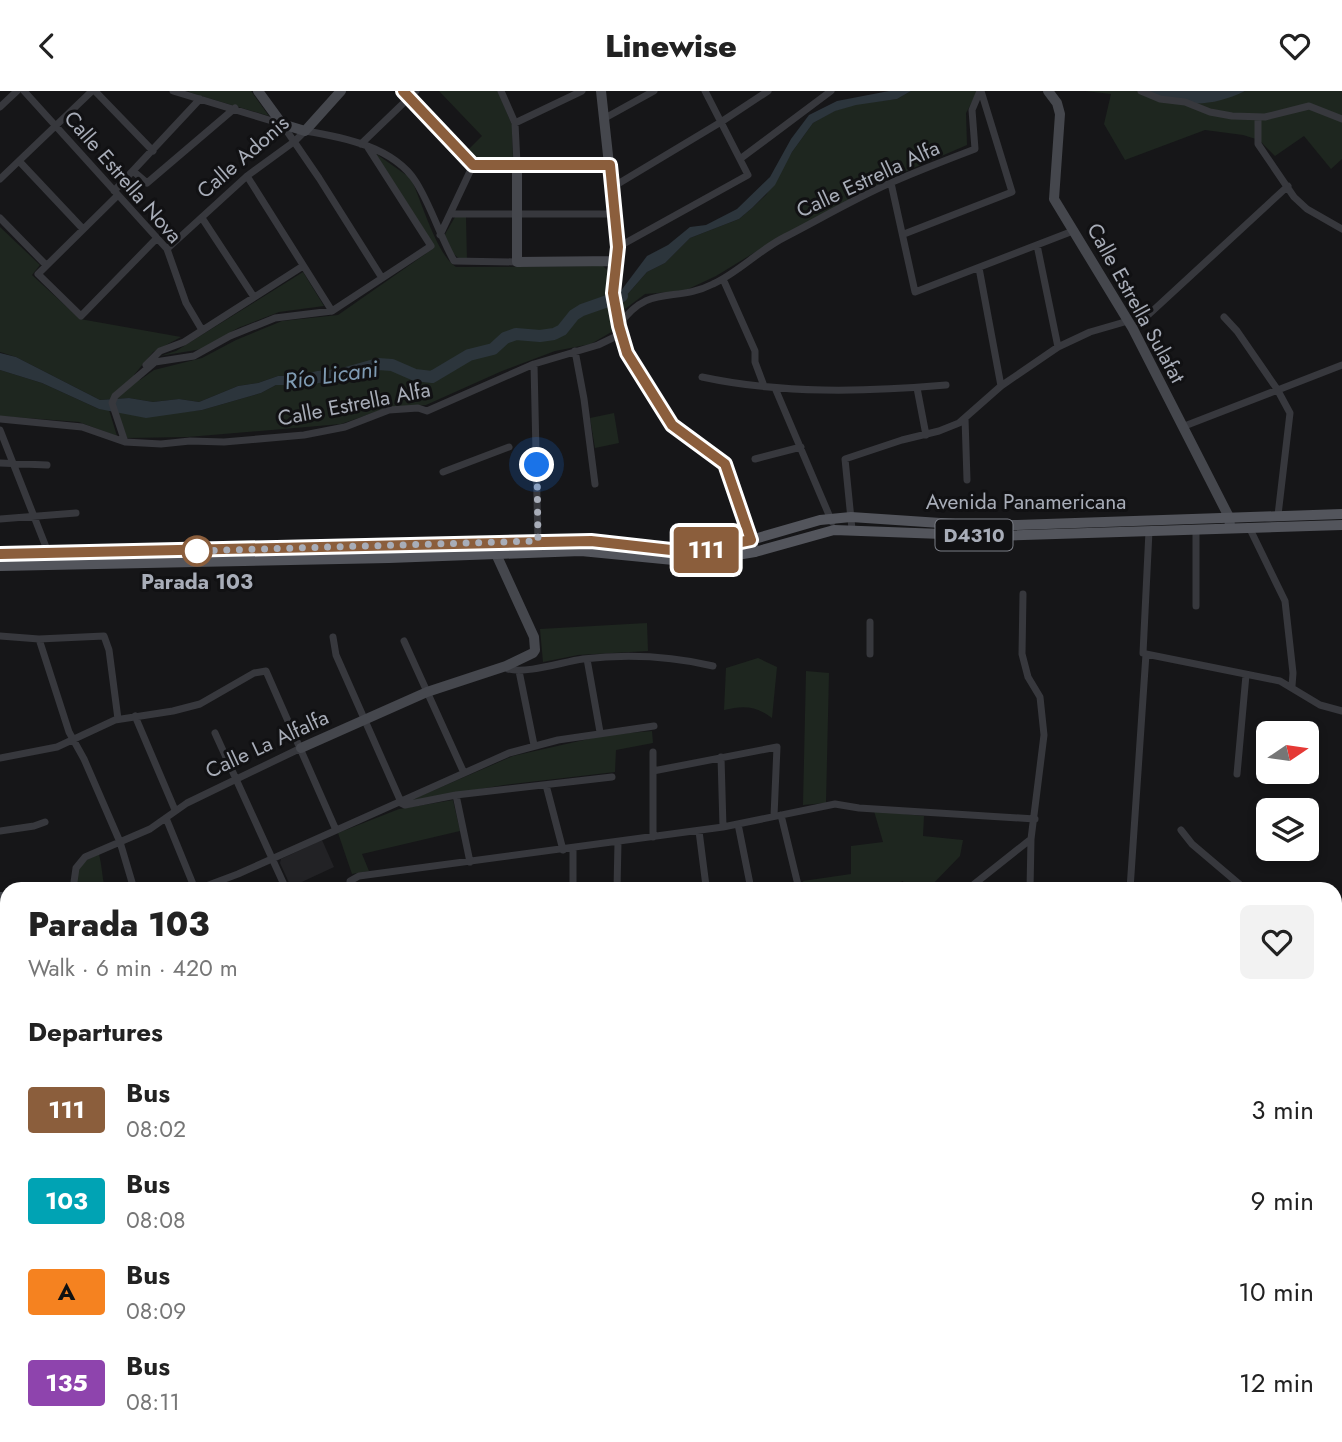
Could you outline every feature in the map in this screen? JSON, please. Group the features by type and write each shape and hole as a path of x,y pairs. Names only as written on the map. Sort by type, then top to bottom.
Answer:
{"main road":[{"name":"Avenida Panamericana","path":"1249,522 1278,515 1342,514"},
{"name":"Avenida Panamericana","path":"852,523 996,536 1196,529 1230,522"},
{"name":"Avenida Panamericana","path":"0,554 387,547 538,541 591,541 680,551 702,550 852,523 1005,525 1249,522 1342,525"},
{"name":"Avenida Panamericana","path":"0,566 581,551 694,562 755,552 833,525"}],"street":[{"path":"0,107 17,91"},
{"name":"Calle Estrella Nova","path":"24,91 167,249 186,303 202,330"},
{"path":"0,179 94,91 153,151"},
{"path":"173,91 304,131 364,145 401,166 413,178 454,261 618,261"},
{"path":"258,91 295,141 382,278"},
{"name":"Calle Adonis","path":"167,249 247,176 295,141 329,95 341,91"},
{"path":"501,91 515,123 517,262"},
{"path":"515,123 582,91"},
{"path":"601,91 618,247 613,293 627,353 672,425 681,434 720,459 729,470 755,552"},
{"path":"605,118 654,91"},
{"path":"618,247 748,174 705,91"},
{"path":"611,188 768,91"},
{"path":"740,159 831,91"},
{"path":"904,234 1012,192 981,91"},
{"name":"Calle Estrella Alfa","path":"0,419 82,427 125,443 161,444 304,435 345,427 389,410 418,408 427,411 534,364 598,345 620,330 635,306 647,299 656,295 699,290 723,279 785,237 891,183 975,149 972,110 981,91"},
{"name":"Calle Estrella Sulafat","path":"1048,91 1057,103 1060,114 1054,199 1130,325 1230,522"},
{"path":"1141,91 1160,99 1185,102 1218,114 1258,117 1309,106 1342,119"},
{"path":"364,145 409,93 473,165 610,165"},
{"path":"157,238 81,316 38,274 83,229 200,99"},
{"path":"134,171 147,183 235,108"},
{"path":"1258,117 1258,144 1294,197 1307,209 1342,229"},
{"path":"125,443 112,404 115,396 155,362 194,356 230,336 275,318 332,311 431,246 364,145"},
{"path":"19,161 83,229"},
{"path":"440,235 473,165"},
{"path":"247,176 332,311"},
{"path":"891,183 915,292 1073,231"},
{"path":"852,523 845,459 959,423 1001,386 1058,347 1090,332 1130,325 1288,186"},
{"path":"450,214 615,213"},
{"path":"0,218 46,265"},
{"path":"202,218 254,297"},
{"path":"1037,245 1058,347"},
{"path":"140,374 160,351 184,342 303,266"},
{"path":"979,268 1001,386"},
{"path":"723,279 755,351 755,362 764,386"},
{"path":"1224,317 1278,389 1290,413 1278,515"},
{"path":"575,351 595,484"},
{"path":"534,364 538,541"},
{"path":"1182,427 1342,365"},
{"path":"702,377 775,388 814,390 946,385"},
{"path":"775,388 833,525"},
{"path":"917,388 926,435"},
{"path":"965,418 967,480"},
{"path":"0,430 47,553 47,566"},
{"path":"443,472 509,447"},
{"path":"755,459 801,447"},
{"path":"0,463 47,465"},
{"path":"0,519 76,513"},
{"path":"1249,522 1285,601 1292,686"},
{"path":"1196,529 1196,606"},
{"path":"1143,653 1149,531"},
{"path":"496,542 496,554"},
{"path":"468,543 469,555"},
{"name":"Calle La Alfalfa","path":"74,882 79,862 92,853 150,829 175,810 237,778 427,692 527,657 535,650 534,637 496,554"},
{"path":"1023,594 1022,655 1028,677 1040,697 1044,735 1031,839 1030,882"},
{"path":"870,622 870,653"},
{"path":"0,636 39,639 104,636 109,650 118,719"},
{"path":"333,637 336,655 401,802 405,805 456,795 612,777"},
{"path":"39,639 69,732 120,842 132,882"},
{"path":"404,641 464,773"},
{"path":"1130,882 1146,654 1280,681 1320,705 1342,711"},
{"path":"506,666 519,671 587,659 650,656 713,666"},
{"path":"587,659 600,732"},
{"path":"0,758 42,751 74,740 118,719 200,704 254,673 265,671 336,830"},
{"path":"519,671 534,745"},
{"path":"1237,774 1246,675"},
{"path":"135,716 175,810"},
{"path":"214,882 274,858 509,753 534,745 600,732 654,726"},
{"path":"215,733 283,882"},
{"path":"653,771 777,747 778,815 797,882"},
{"path":"653,752 653,837"},
{"path":"721,757 723,827"},
{"path":"546,785 563,850"},
{"path":"456,795 470,862"},
{"path":"350,882 359,876 699,831 835,804 859,808 1035,819"},
{"path":"166,818 193,882"},
{"path":"0,831 44,822"},
{"path":"738,824 750,882"},
{"path":"1181,830 1192,844 1237,882"},
{"path":"699,831 705,882"},
{"path":"977,882 1031,839"},
{"path":"617,882 618,842"},
{"path":"573,848 573,882"}],"shaded area":[{"path":"251,91 269,116 188,92"},
{"path":"439,91 498,91 512,125 513,161 473,161 465,153 482,136"},
{"path":"889,91 911,91 897,99 835,111 813,123 792,152 775,185 752,208 739,219 690,238 665,263 647,272 618,305 617,296 647,256 668,245 690,227 706,225 737,209 770,177 791,139 809,115 837,101"},
{"path":"911,91 978,91 966,113 967,145 888,179 775,240 716,276 684,291 645,294 621,312 618,305 647,272 665,263 690,238 739,219 766,195 813,123 834,111 856,104 897,99"},
{"path":"1085,91 1147,91 1223,98 1245,91 1342,91 1342,159 1331,169 1304,136 1275,156 1259,140 1205,130 1125,160 1104,124 1111,94"},
{"path":"1147,91 1245,91 1208,103 1184,103"},
{"path":"375,153 409,177 437,241 449,261 456,267 603,266 608,271 607,294 613,331 591,344 555,351 426,405 387,408 341,424 188,437 127,438 117,412 175,413 202,410 261,393 276,385 300,385 316,375 278,376 238,386 199,402 179,399 153,402 129,398 100,400 16,357 0,352 0,227 40,265 32,275 80,319 181,337 153,352 134,375 140,380 154,370 202,358 282,321 338,315 434,248"},
{"path":"455,217 466,217 467,261 455,255 444,236"},
{"path":"303,272 324,306 279,312 238,328 202,349 160,356 176,351"},
{"name":"Río Licani","path":"0,353 16,357 100,400 129,398 153,402 179,399 199,402 238,386 278,376 317,375 322,379 300,385 276,385 261,393 202,410 146,418 99,409 42,383 0,370"},
{"path":"0,370 42,383 99,409 109,410 117,436 79,422 0,416"},
{"path":"614,413 619,443 595,448 590,418"},
{"path":"456,548 456,551 52,562 52,558"},
{"path":"647,623 648,651 578,655 543,662 540,629"},
{"path":"758,658 777,667 772,718 750,708 724,710 726,668"},
{"path":"806,671 829,673 826,803 803,805"},
{"path":"652,731 653,743 616,750 615,772 504,785 409,801 513,756 606,735"},
{"path":"453,800 460,831 362,854 369,871 352,874 338,833 399,809"},
{"path":"874,811 924,816 923,836 963,840 960,856 935,882 803,882 851,874 851,846 883,842"},
{"path":"322,840 334,867 302,882 289,882 280,863 281,859"},
{"path":"99,854 104,882 76,882 80,867 86,860"}],"waterway":[{"name":"Río Licani","path":"303,381 339,375 378,364 392,365 415,375 432,377 469,355 493,349 505,338 516,334 554,334 562,330 574,315 582,310 622,296"}],"bus line":[{"name":"111","path":"0,554 591,541 680,551 724,547 751,540 729,470 720,459 681,434 672,425 627,353 622,340 613,293 618,247 610,165 473,165 403,91"}],"place":[{"name":"Parada 103","path":"197,551"}],"route":[{"path":"197,551 193,551 538,541 537,465"}]}
